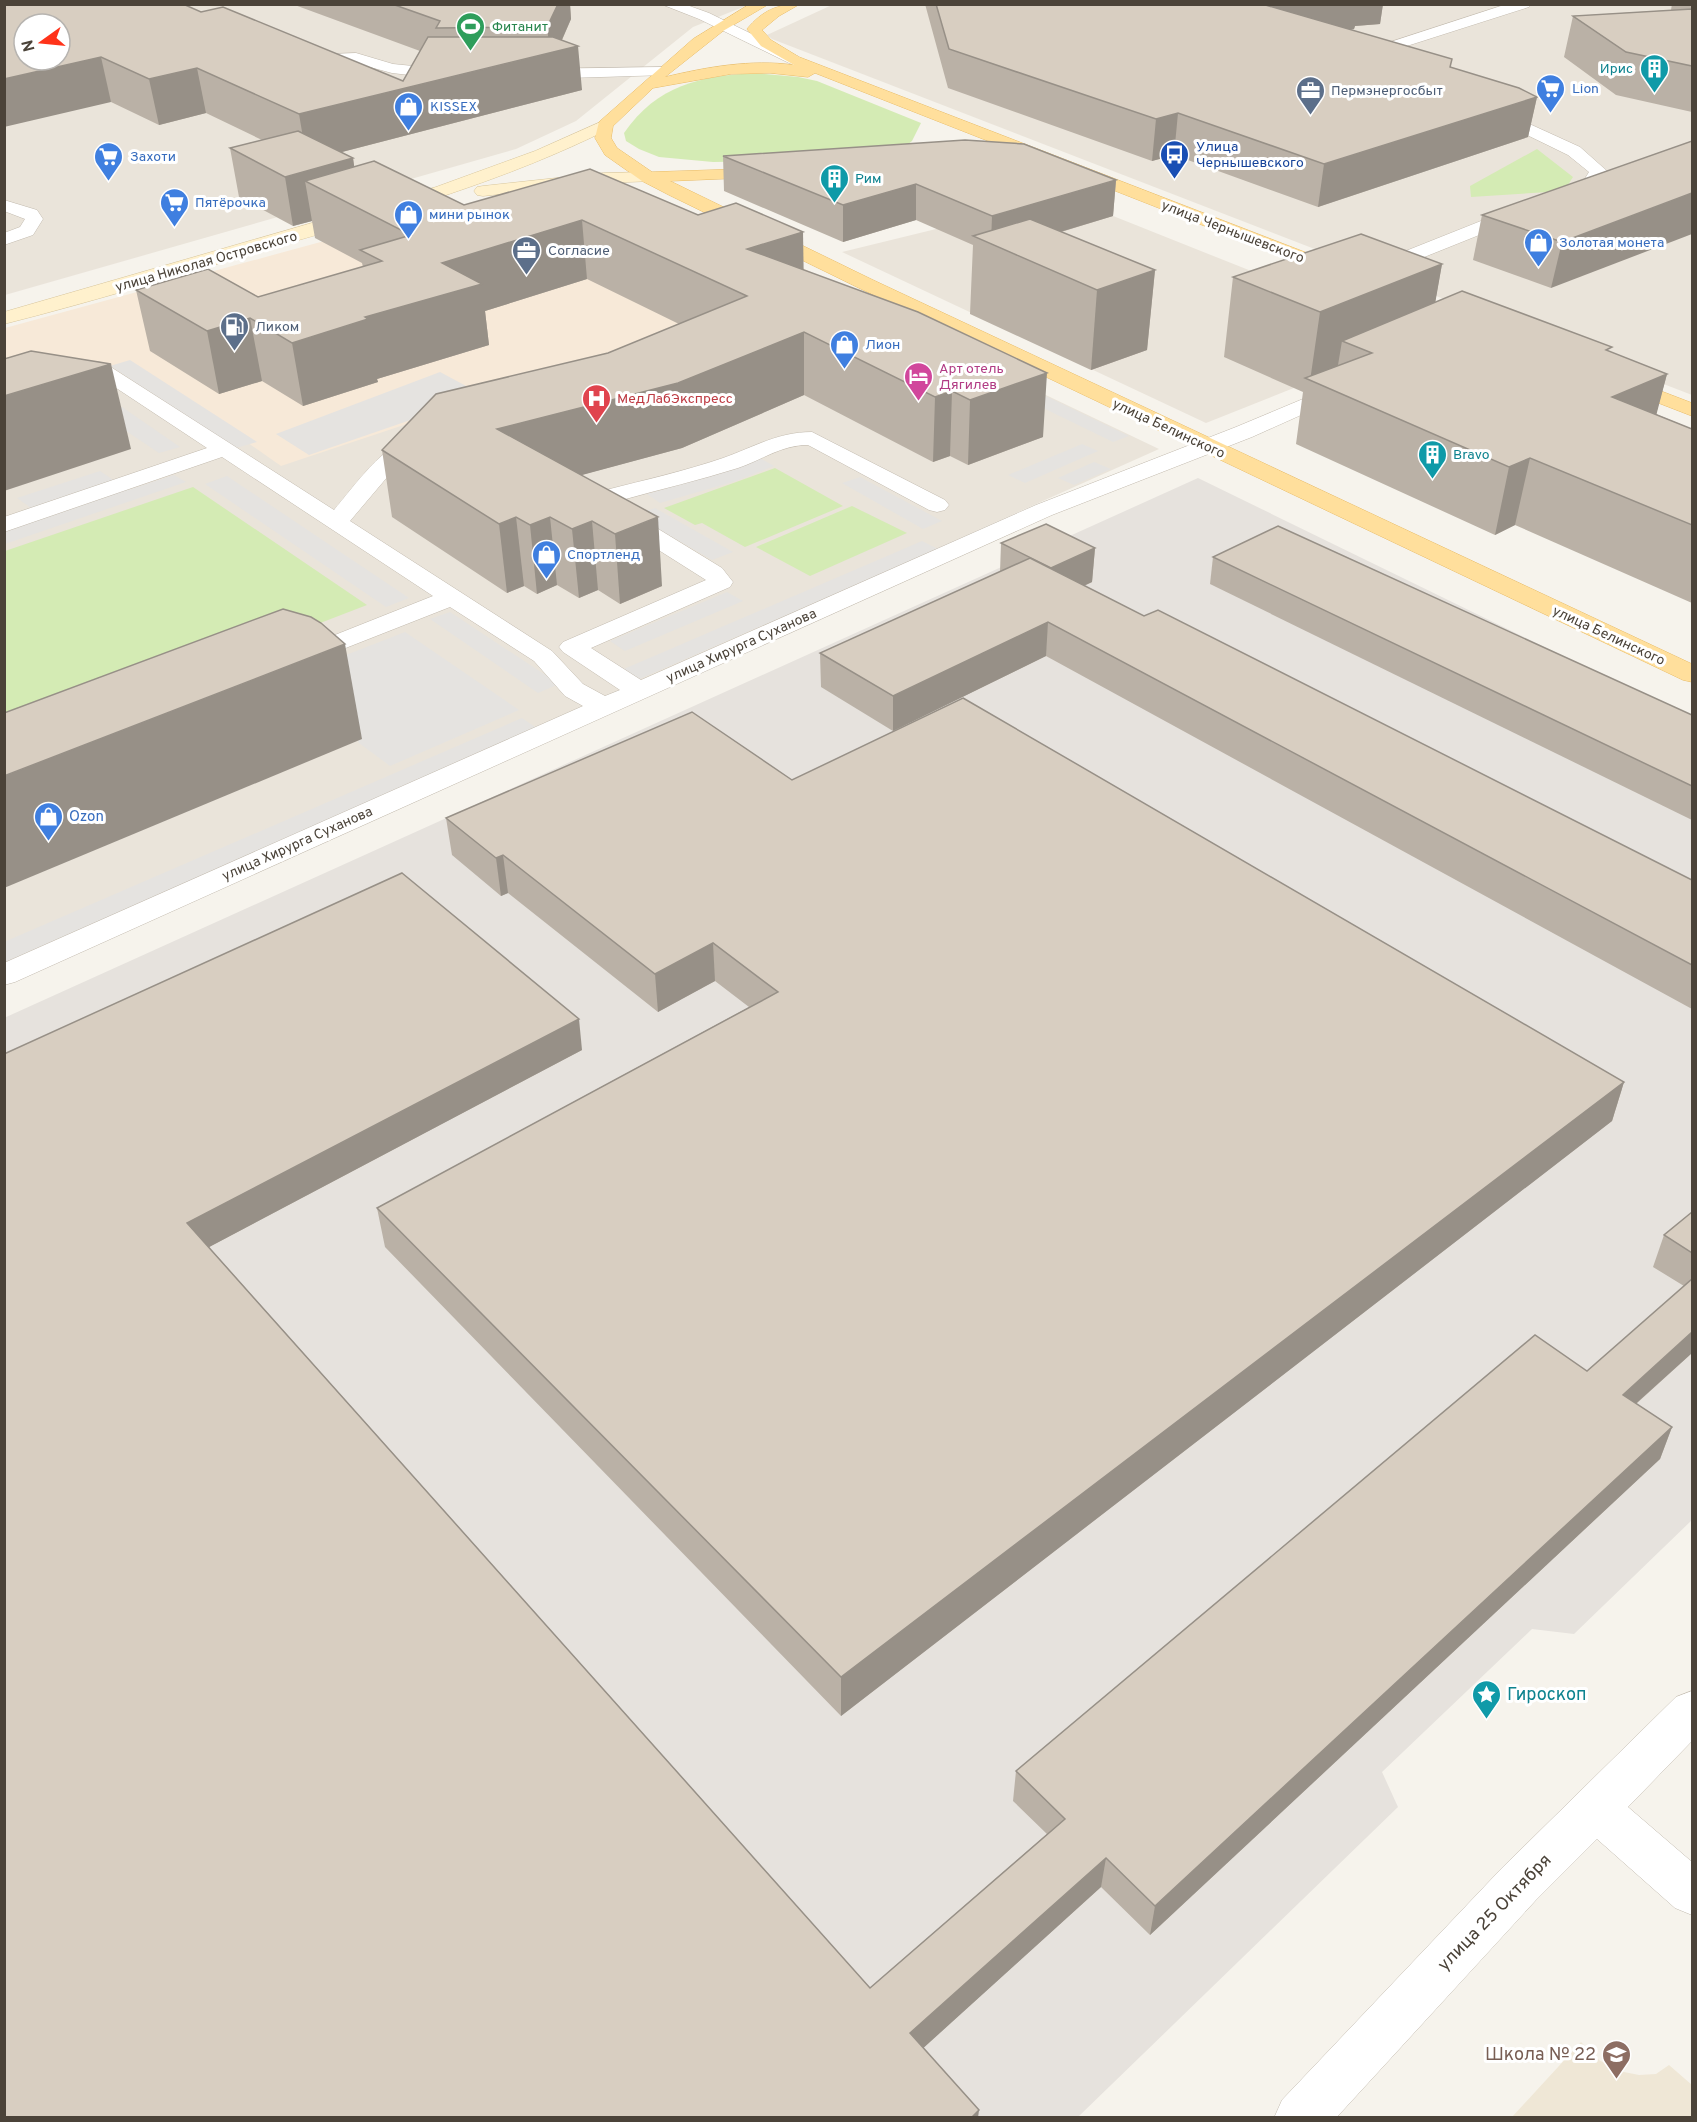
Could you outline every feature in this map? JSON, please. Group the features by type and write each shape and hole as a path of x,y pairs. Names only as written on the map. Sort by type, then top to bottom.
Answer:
{"main road":[{"path":"605,126 662,72 722,26 768,9 793,4"},
{"name":"улица Чернышевского","path":"768,9 754,29 765,43 794,60 1364,280"},
{"path":"647,86 701,73 747,68 798,70 845,80"},
{"path":"921,109 938,126 936,132"},
{"name":"улица Белинского","path":"605,126 603,138 611,151 648,177 866,284 1692,674"},
{"name":"улица Николая Островского","path":"4,318 195,266 407,202 541,157 605,126"},
{"path":"648,177 780,172"},
{"name":"улица Чернышевского","path":"1039,173 1108,183"},
{"name":"улица Николая Островского","path":"407,202 603,178 648,177"},
{"path":"1604,375 1692,410"}],"street":[{"name":"улица Чернышевского","path":"668,4 704,16 794,60"},
{"path":"1413,71 1382,56 1380,50 1524,4"},
{"path":"332,59 356,58 392,68 440,75 474,75"},
{"path":"518,74 662,72"},
{"path":"1364,280 1590,184 1596,176 1598,171 1574,151 1474,103"},
{"path":"4,205 31,214 34,219 27,231 4,240"},
{"path":"99,368 120,391 224,449 543,656 574,690 603,706"},
{"name":"улица Хирурга Суханова","path":"4,975 1044,510 1208,446 1359,382"},
{"path":"337,522 392,457 414,443 436,436"},
{"path":"639,690 572,647 721,582 713,573 608,508 607,500 614,495 736,461 776,442 793,438 812,440 937,505"},
{"path":"4,525 224,449"},
{"path":"281,665 452,597"},
{"name":"улица 25 Октября","path":"1300,2118 1519,1884 1692,1711"},
{"path":"1596,1809 1692,1892"}],"shaded area":[{"path":"834,4 1692,5 1692,395 772,39 767,35"},
{"path":"5,5 748,5 693,27 576,121 516,149 5,295"},
{"path":"647,194 832,282 281,466 143,369 5,412 5,328 427,213"},
{"path":"1058,194 1419,338 1206,423 842,252 977,219"},
{"path":"819,287 1159,449 5,966 5,412 143,369"},
{"path":"843,299 1129,436 1113,442 827,303"},
{"path":"130,360 257,442 236,448 110,366"},
{"path":"440,372 483,395 309,455 276,434"},
{"path":"122,407 180,447 159,453 101,414"},
{"path":"1082,444 1098,451 1025,483 1008,475"},
{"path":"760,458 774,466 736,481 660,503 647,494 721,473"},
{"path":"1094,462 1111,469 1074,485 1058,478"},
{"path":"100,471 128,490 174,475 186,482 5,544 4,518 31,508 17,498"},
{"path":"227,476 409,598 386,607 205,484"},
{"path":"860,477 942,521 923,529 842,483"},
{"path":"1198,478 1692,719 1692,1520 1574,1634 1532,1629 1382,1772 1398,1807 1078,2117 5,2117 4,1018"},
{"path":"655,508 733,552 712,560 634,515"},
{"path":"922,541 938,549 619,688 603,678"},
{"path":"727,592 743,601 625,651 610,641"},
{"path":"450,612 559,684 538,693 430,619"},
{"path":"405,632 519,710 390,766 359,743 349,723 277,682"},
{"path":"522,718 538,729 5,962 4,942"},
{"name":"Школа № 22","path":"1581,2042 1599,2060 1619,2071 1639,2075 1656,2074 1669,2065 1692,2085 1692,2117 1512,2117"}],"green space":[{"path":"755,73 817,81 921,123 912,141 903,148 792,161 713,162 659,157 626,141 624,133 637,117 665,94 698,81"},
{"path":"1537,149 1573,177 1564,191 1471,197 1470,186"},
{"path":"775,468 843,506 745,547 702,523 695,525 664,508"},
{"path":"193,487 367,605 9,743 5,739 5,551"},
{"path":"852,506 907,533 810,576 756,547"}],"building":[{"path":"4,4 183,4 201,12 223,7 403,81 428,37 553,37 578,46 299,114 197,68 149,79 101,57 72,64 72,12 12,12 12,72 35,72 4,79"},
{"path":"392,4 558,4 547,27 436,28 440,21"},
{"path":"936,4 1262,4 1452,59 1450,67 1519,88 1537,97 1324,164 1178,113 1156,119 949,49"},
{"path":"1692,9 1692,66 1626,52 1573,16"},
{"path":"298,131 353,158 285,177 230,148"},
{"path":"965,140 1024,144 1116,180 992,216 916,184 843,205 723,156"},
{"path":"1692,141 1692,193 1562,242 1482,215"},
{"path":"374,161 464,205 590,169 698,215 736,203 803,232 747,249 918,312 1047,373 970,400 952,391 935,397 804,332 678,383 497,429 658,517 615,534 592,521 572,529 550,517 530,525 516,517 499,524 382,450 436,394 608,353 747,296 582,220 442,263 482,284 365,317 368,319 292,343 250,318 207,331 136,290 208,269 258,297 382,261 360,250 411,235 305,181"},
{"path":"1030,219 1155,270 1097,290 973,236"},
{"path":"1361,234 1442,264 1320,312 1233,277"},
{"path":"1462,291 1612,347 1606,350 1667,374 1612,397 1692,429 1692,525 1530,458 1509,467 1305,378 1372,353 1342,341"},
{"path":"31,351 111,364 4,396 4,359"},
{"path":"1046,524 1095,548 1051,568 1001,543"},
{"path":"1278,526 1692,715 1692,786 1213,557"},
{"path":"1030,558 1144,616 1158,610 1692,880 1692,965 1048,622 893,696 820,653"},
{"path":"283,609 311,617 345,644 4,776 4,713"},
{"path":"963,698 1624,1082 841,1677 377,1208 778,992 713,943 655,974 503,855 496,858 446,818 692,712 792,780"},
{"path":"402,873 579,1019 187,1223 870,1988 1065,1819 1016,1771 1535,1335 1587,1371 1692,1279 1692,1332 1623,1395 1672,1427 1155,1906 1106,1858 910,2033 979,2110 971,2118 4,2118 4,1054"},
{"path":"1692,1212 1692,1253 1664,1235"}],"place":[{"name":"Фитанит","path":"471,52"},
{"name":"Ирис","path":"1654,94"},
{"name":"Lion","path":"1551,114"},
{"name":"Пермэнергосбыт","path":"1310,116"},
{"name":"KISSEX","path":"409,132"},
{"name":"Улица Чернышевского","path":"1175,180"},
{"name":"Захоти","path":"109,182"},
{"name":"Рим","path":"834,204"},
{"name":"Пятёрочка","path":"174,228"},
{"name":"мини рынок","path":"408,240"},
{"name":"Золотая монета","path":"1538,268"},
{"name":"Согласие","path":"527,276"},
{"name":"Ликом","path":"234,352"},
{"name":"Лион","path":"844,370"},
{"name":"Арт отель Дягилев","path":"918,402"},
{"name":"МедЛабЭкспресс","path":"596,424"},
{"name":"Bravo","path":"1432,480"},
{"name":"Спортленд","path":"546,580"},
{"name":"Ozon","path":"48,842"},
{"name":"Гироскоп","path":"1486,1720"},
{"name":"Школа № 22","path":"1617,2080"}]}
